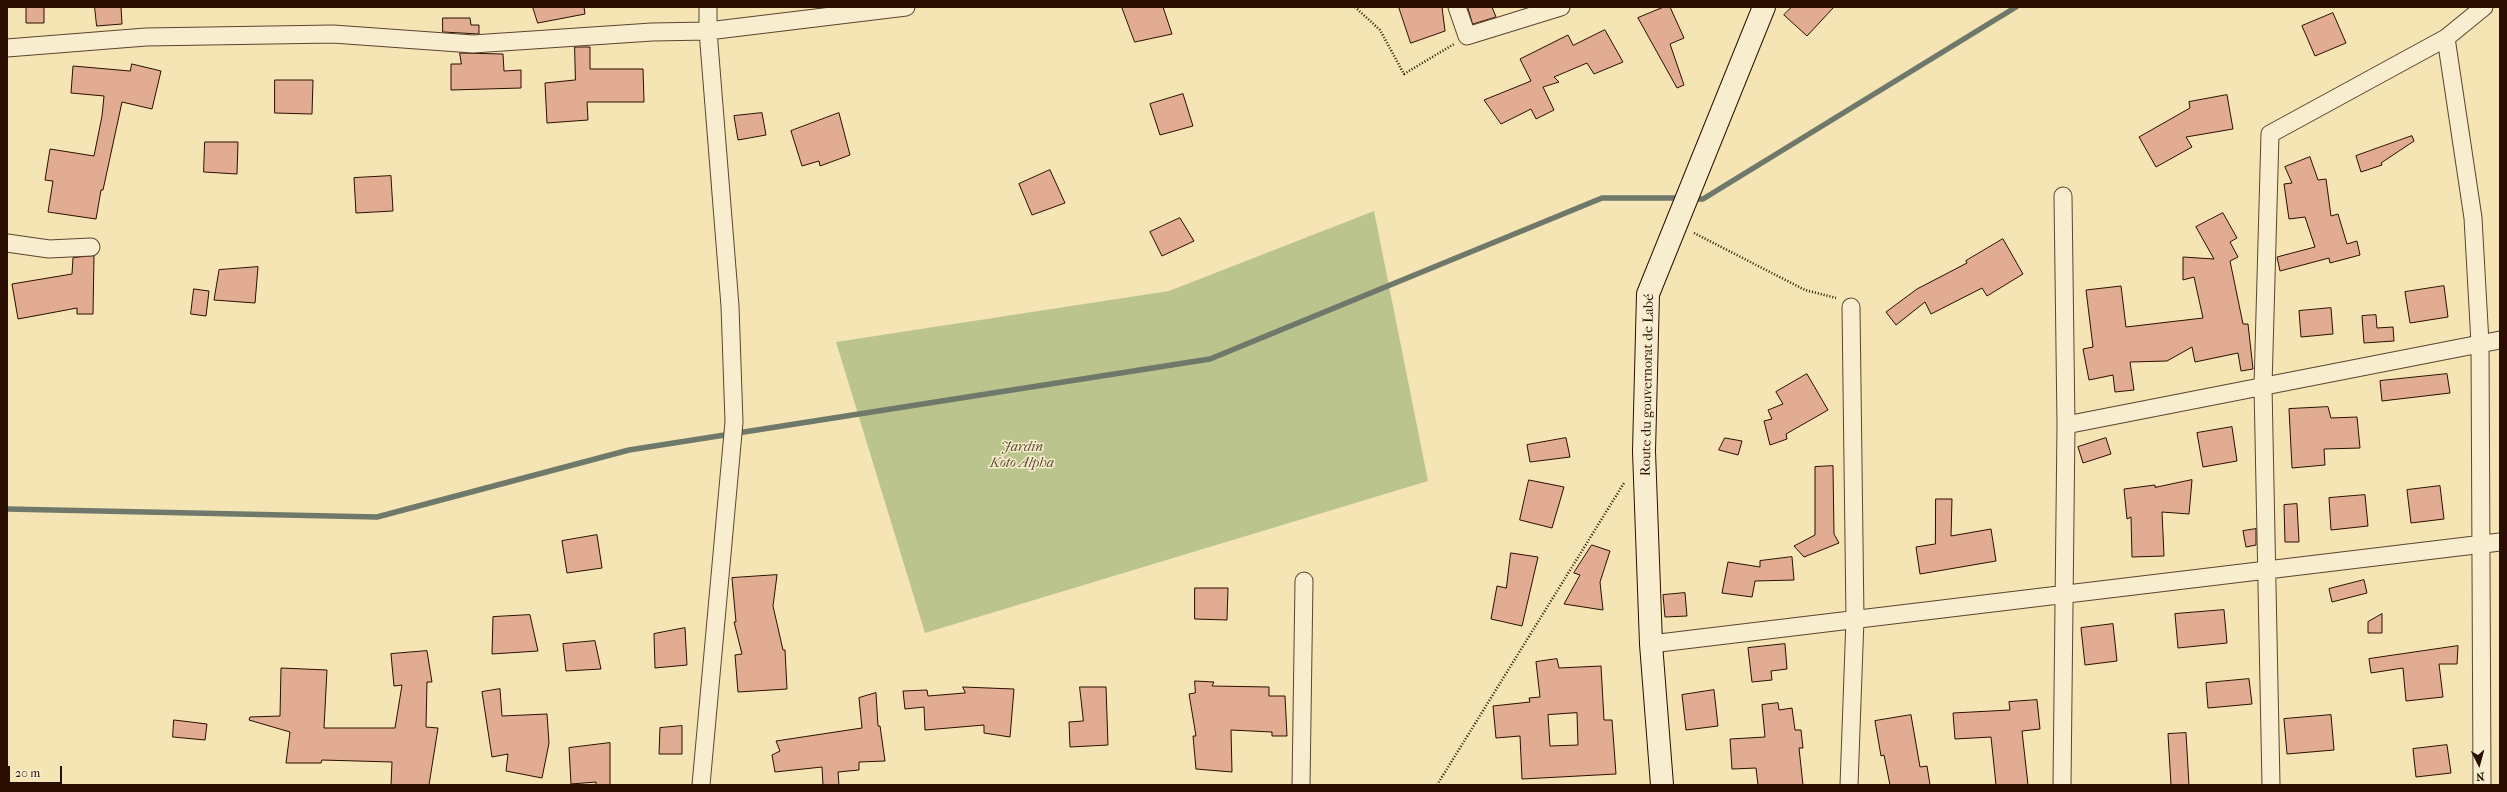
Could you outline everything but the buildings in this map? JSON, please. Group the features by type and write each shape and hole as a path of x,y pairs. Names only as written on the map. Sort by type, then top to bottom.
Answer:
{"street":[{"path":"701,785 734,422 730,306 708,31 708,7"},
{"path":"7,48 153,37 332,34 473,44 652,32 708,31 906,7"},
{"path":"1457,7 1467,36 1561,7"},
{"name":"Route du gouvernorat de Labé","path":"1662,785 1652,644 1644,451 1648,294 1764,7"},
{"path":"2271,785 2264,386 2270,134 2446,38 2484,7"},
{"path":"2446,38 2473,218 2480,344 2482,785"},
{"path":"2062,785 2066,425 2063,196"},
{"path":"7,243 49,249 91,247"},
{"path":"1850,785 1855,619 1851,307"},
{"path":"2066,425 2500,340"},
{"path":"1652,644 2267,568 2480,543 2500,542"},
{"path":"1301,785 1304,581"}],"path":[{"path":"1355,7 1380,30 1404,74 1467,36"},
{"path":"1676,224 1806,290 1843,299 1851,307"},
{"path":"1437,785 1628,478"}],"green space":[{"name":"Jardin Koto Alpha","path":"1374,211 1428,481 925,633 836,342 1169,291"}],"waterway":[{"path":"1692,199 1703,199 2016,7"},
{"path":"7,509 377,517 629,450 1210,359 1602,198 1681,198"}]}
